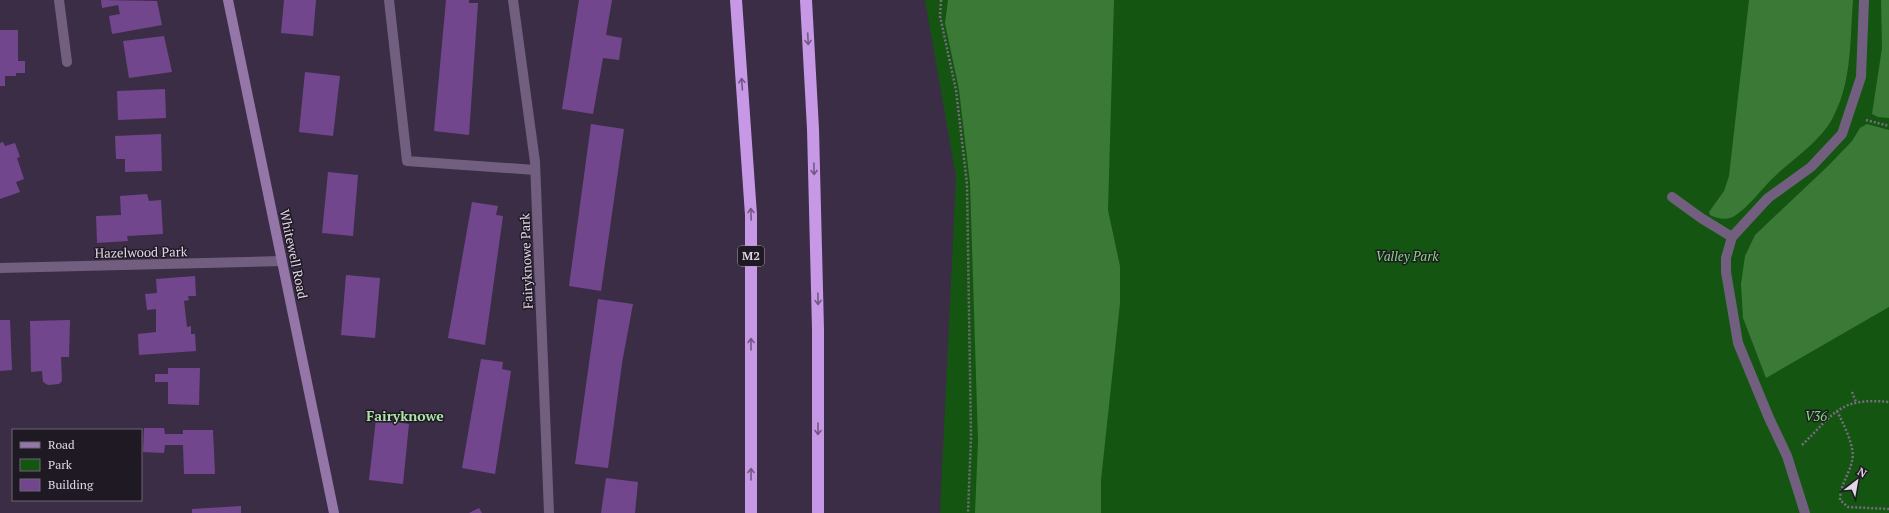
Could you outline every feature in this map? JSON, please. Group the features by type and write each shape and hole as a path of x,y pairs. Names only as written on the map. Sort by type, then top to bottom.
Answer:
{"highway":[{"name":"M2","path":"736,0 751,215 751,513"},
{"path":"806,0 813,129 818,329 818,513"}],"street":[{"path":"59,0 67,62"},
{"name":"Whitewell Road","path":"228,0 334,513"},
{"path":"389,0 407,161 535,170"},
{"name":"Fairyknowe Park","path":"521,0 513,5 535,170 549,513"},
{"path":"1805,513 1787,456 1769,418 1738,343 1726,272 1726,258 1732,237 1768,198 1811,167 1842,134 1861,77 1864,0"},
{"path":"1672,197 1701,218 1732,237"},
{"name":"Hazelwood Park","path":"0,268 282,261"}],"path":[{"path":"941,0 940,16 956,90 967,184 971,437 968,513"},
{"path":"1852,392 1856,402"},
{"path":"1787,456 1802,446 1829,416 1837,410 1856,402 1873,400 1889,402"},
{"path":"1837,410 1852,449 1853,460 1843,482 1840,500 1848,507 1889,510"}],"green space":[{"name":"Valley Park","path":"925,0 1889,0 1889,513 940,513 956,177"},
{"path":"948,0 1114,0 1108,210 1120,266 1120,303 1101,480 1101,513 975,513 978,441 970,183 959,90 945,23"},
{"path":"1749,0 1853,0 1849,58 1845,86 1841,100 1830,123 1815,141 1780,171 1741,211 1730,218 1716,218 1710,215 1709,212 1724,191 1729,176"},
{"path":"1881,0 1889,0 1889,118 1878,117 1872,114 1882,48"},
{"path":"1867,124 1889,130 1889,307 1766,378 1743,318 1741,284 1745,256 1755,235 1828,166 1852,141 1860,128"}],"building":[{"path":"101,0 157,1 162,25 112,34 109,16 120,14 118,5 102,8"},
{"path":"284,0 316,0 313,36 281,33"},
{"path":"446,0 469,0 469,3 478,3 469,135 434,131"},
{"path":"579,0 612,0 606,35 622,38 619,60 603,58 593,114 562,109"},
{"path":"0,30 18,30 18,61 25,61 25,73 16,73 16,76 5,76 5,86 0,86"},
{"path":"164,36 172,72 129,78 123,41"},
{"path":"305,72 340,76 333,136 299,132"},
{"path":"165,89 166,118 118,120 117,91"},
{"path":"591,124 624,129 601,291 569,286"},
{"path":"161,134 162,171 125,172 125,159 116,159 115,136"},
{"path":"3,142 5,146 15,143 20,157 17,158 24,179 16,182 20,192 0,199 0,143"},
{"path":"328,172 358,175 353,236 322,233"},
{"path":"147,194 149,201 161,200 163,234 127,236 128,241 97,243 96,216 121,215 120,196"},
{"path":"472,202 498,206 496,215 503,216 485,345 448,338"},
{"path":"346,275 380,278 375,338 341,335"},
{"path":"195,276 196,296 188,296 189,300 184,301 187,327 191,326 191,334 195,334 196,351 139,355 138,334 156,332 156,309 147,310 145,294 157,293 156,279"},
{"path":"598,299 633,304 622,363 608,468 575,464"},
{"path":"0,320 10,320 12,370 0,371"},
{"path":"70,320 69,357 61,357 62,381 59,384 48,385 43,382 42,371 31,372 30,321"},
{"path":"481,359 503,362 502,369 511,371 495,474 462,468"},
{"path":"168,368 200,368 199,405 168,404 168,382 155,382 155,374 168,374"},
{"path":"376,419 409,424 403,484 369,480"},
{"path":"144,428 164,428 165,434 183,434 183,430 213,430 215,474 184,474 183,445 165,445 164,453 143,452"},
{"path":"606,478 638,482 635,513 601,513"},
{"path":"241,506 241,513 192,513 192,509"},
{"path":"479,508 482,513 469,513"}],"district":[{"name":"Fairyknowe","path":"405,416"}],"park label":[{"name":"V36","path":"1816,416"}]}
